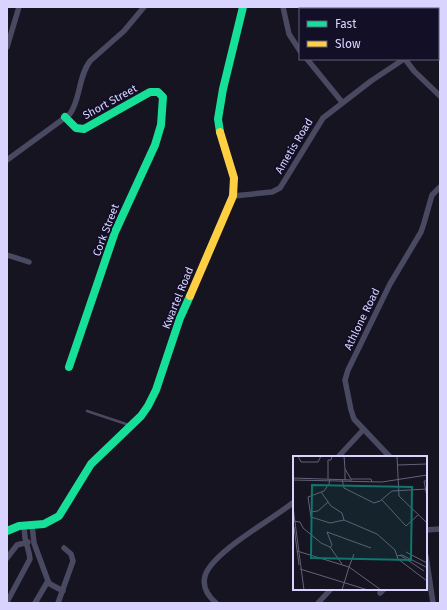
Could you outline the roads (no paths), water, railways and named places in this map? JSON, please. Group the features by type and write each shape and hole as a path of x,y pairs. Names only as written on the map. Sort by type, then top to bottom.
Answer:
{"street":[{"path":"7,47 19,7"},
{"path":"7,160 70,114 74,108 81,78 86,66 124,31 144,7"},
{"name":"Kwartel Road","path":"7,531 14,527 50,522 58,516 91,464 145,411 154,396 180,318 233,196 234,178 219,128 218,119 223,89 243,7"},
{"path":"283,7 289,34 299,49"},
{"path":"308,60 342,102"},
{"name":"Ametis Road","path":"233,196 272,192 280,188 320,122 342,102 403,60"},
{"path":"405,60 440,96"},
{"name":"Short Street","path":"66,118 76,128 84,129 150,92 159,92 164,101"},
{"name":"Cork Street","path":"70,367 115,232 155,145 161,125 164,101"},
{"name":"Athlone Road","path":"389,456 354,419 345,380 390,284 423,227 432,195 440,187"},
{"path":"7,255 29,262"},
{"path":"339,456 363,430"},
{"path":"216,603 205,590 204,584 205,577 218,557 293,503"},
{"path":"7,602 30,559 26,542 28,525"},
{"path":"28,525 48,581 50,584 63,592"},
{"path":"427,530 440,529"},
{"path":"7,558 17,545 26,542 34,543"},
{"path":"58,603 73,561 71,554 64,548"},
{"path":"427,563 433,603"},
{"path":"35,603 48,581"},
{"path":"319,603 330,590"}],"lane":[{"path":"87,411 129,426"}]}
